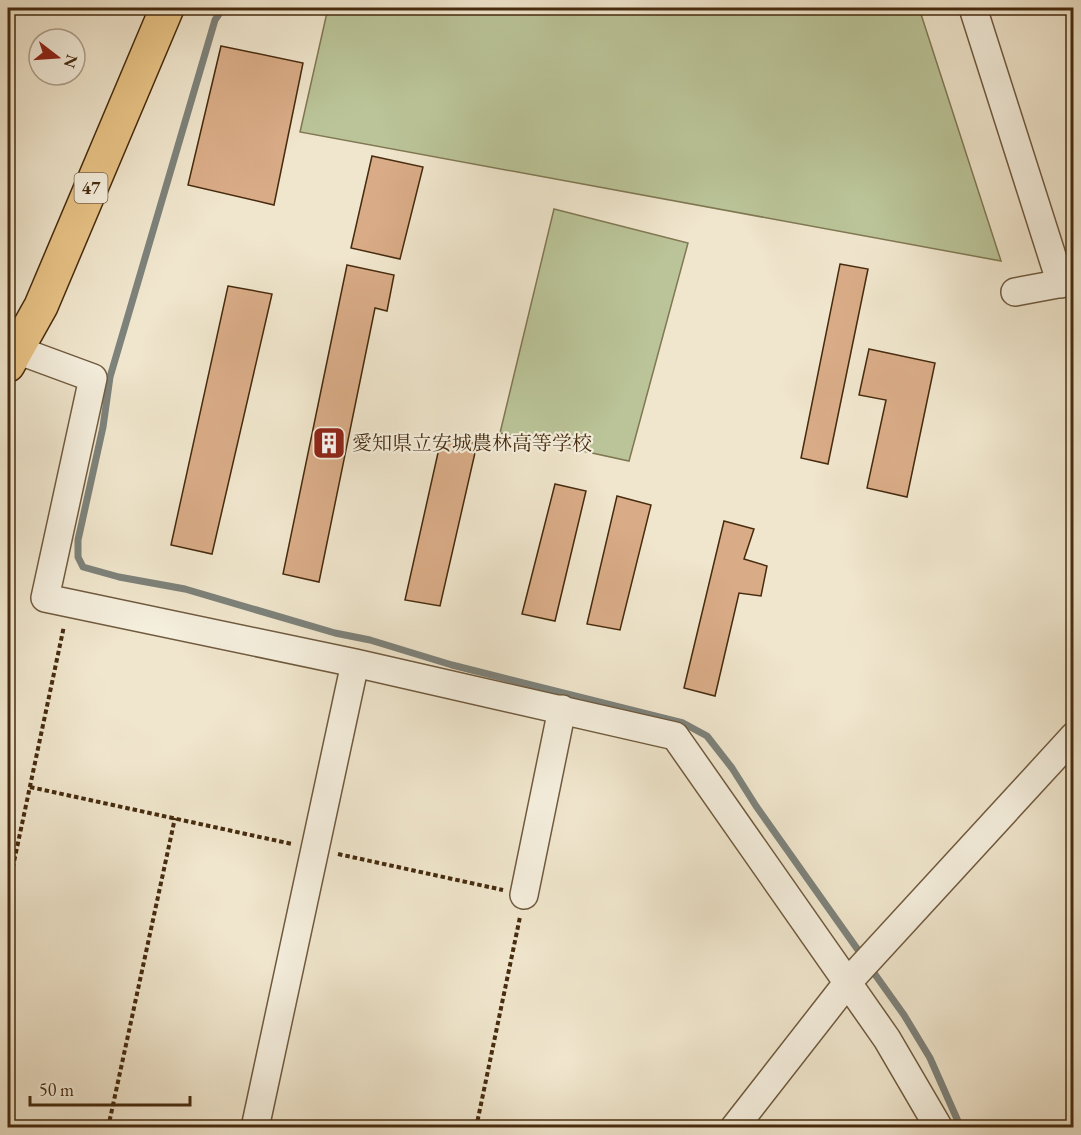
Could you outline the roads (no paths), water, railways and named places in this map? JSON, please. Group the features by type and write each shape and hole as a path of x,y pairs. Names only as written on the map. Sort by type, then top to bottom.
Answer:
{"main road":[{"name":"47","path":"12,358 41,306 167,8"}],"street":[{"path":"973,8 1067,283 1015,292"},
{"path":"12,358 93,378 45,598 355,663 675,736 848,982 886,1039 939,1128"},
{"path":"255,1128 355,663"},
{"path":"524,895 562,709"},
{"path":"734,1128 848,982 1074,736"}],"waterway":[{"path":"223,8 215,20 110,377 103,427 78,540 78,557 83,567 119,577 185,589 452,665 683,723 707,736 732,768 756,806 863,957"},
{"path":"869,966 904,1015 930,1058 961,1128"}],"place":[{"name":"愛知県立安城農林高等学校","path":"329,443"}]}
